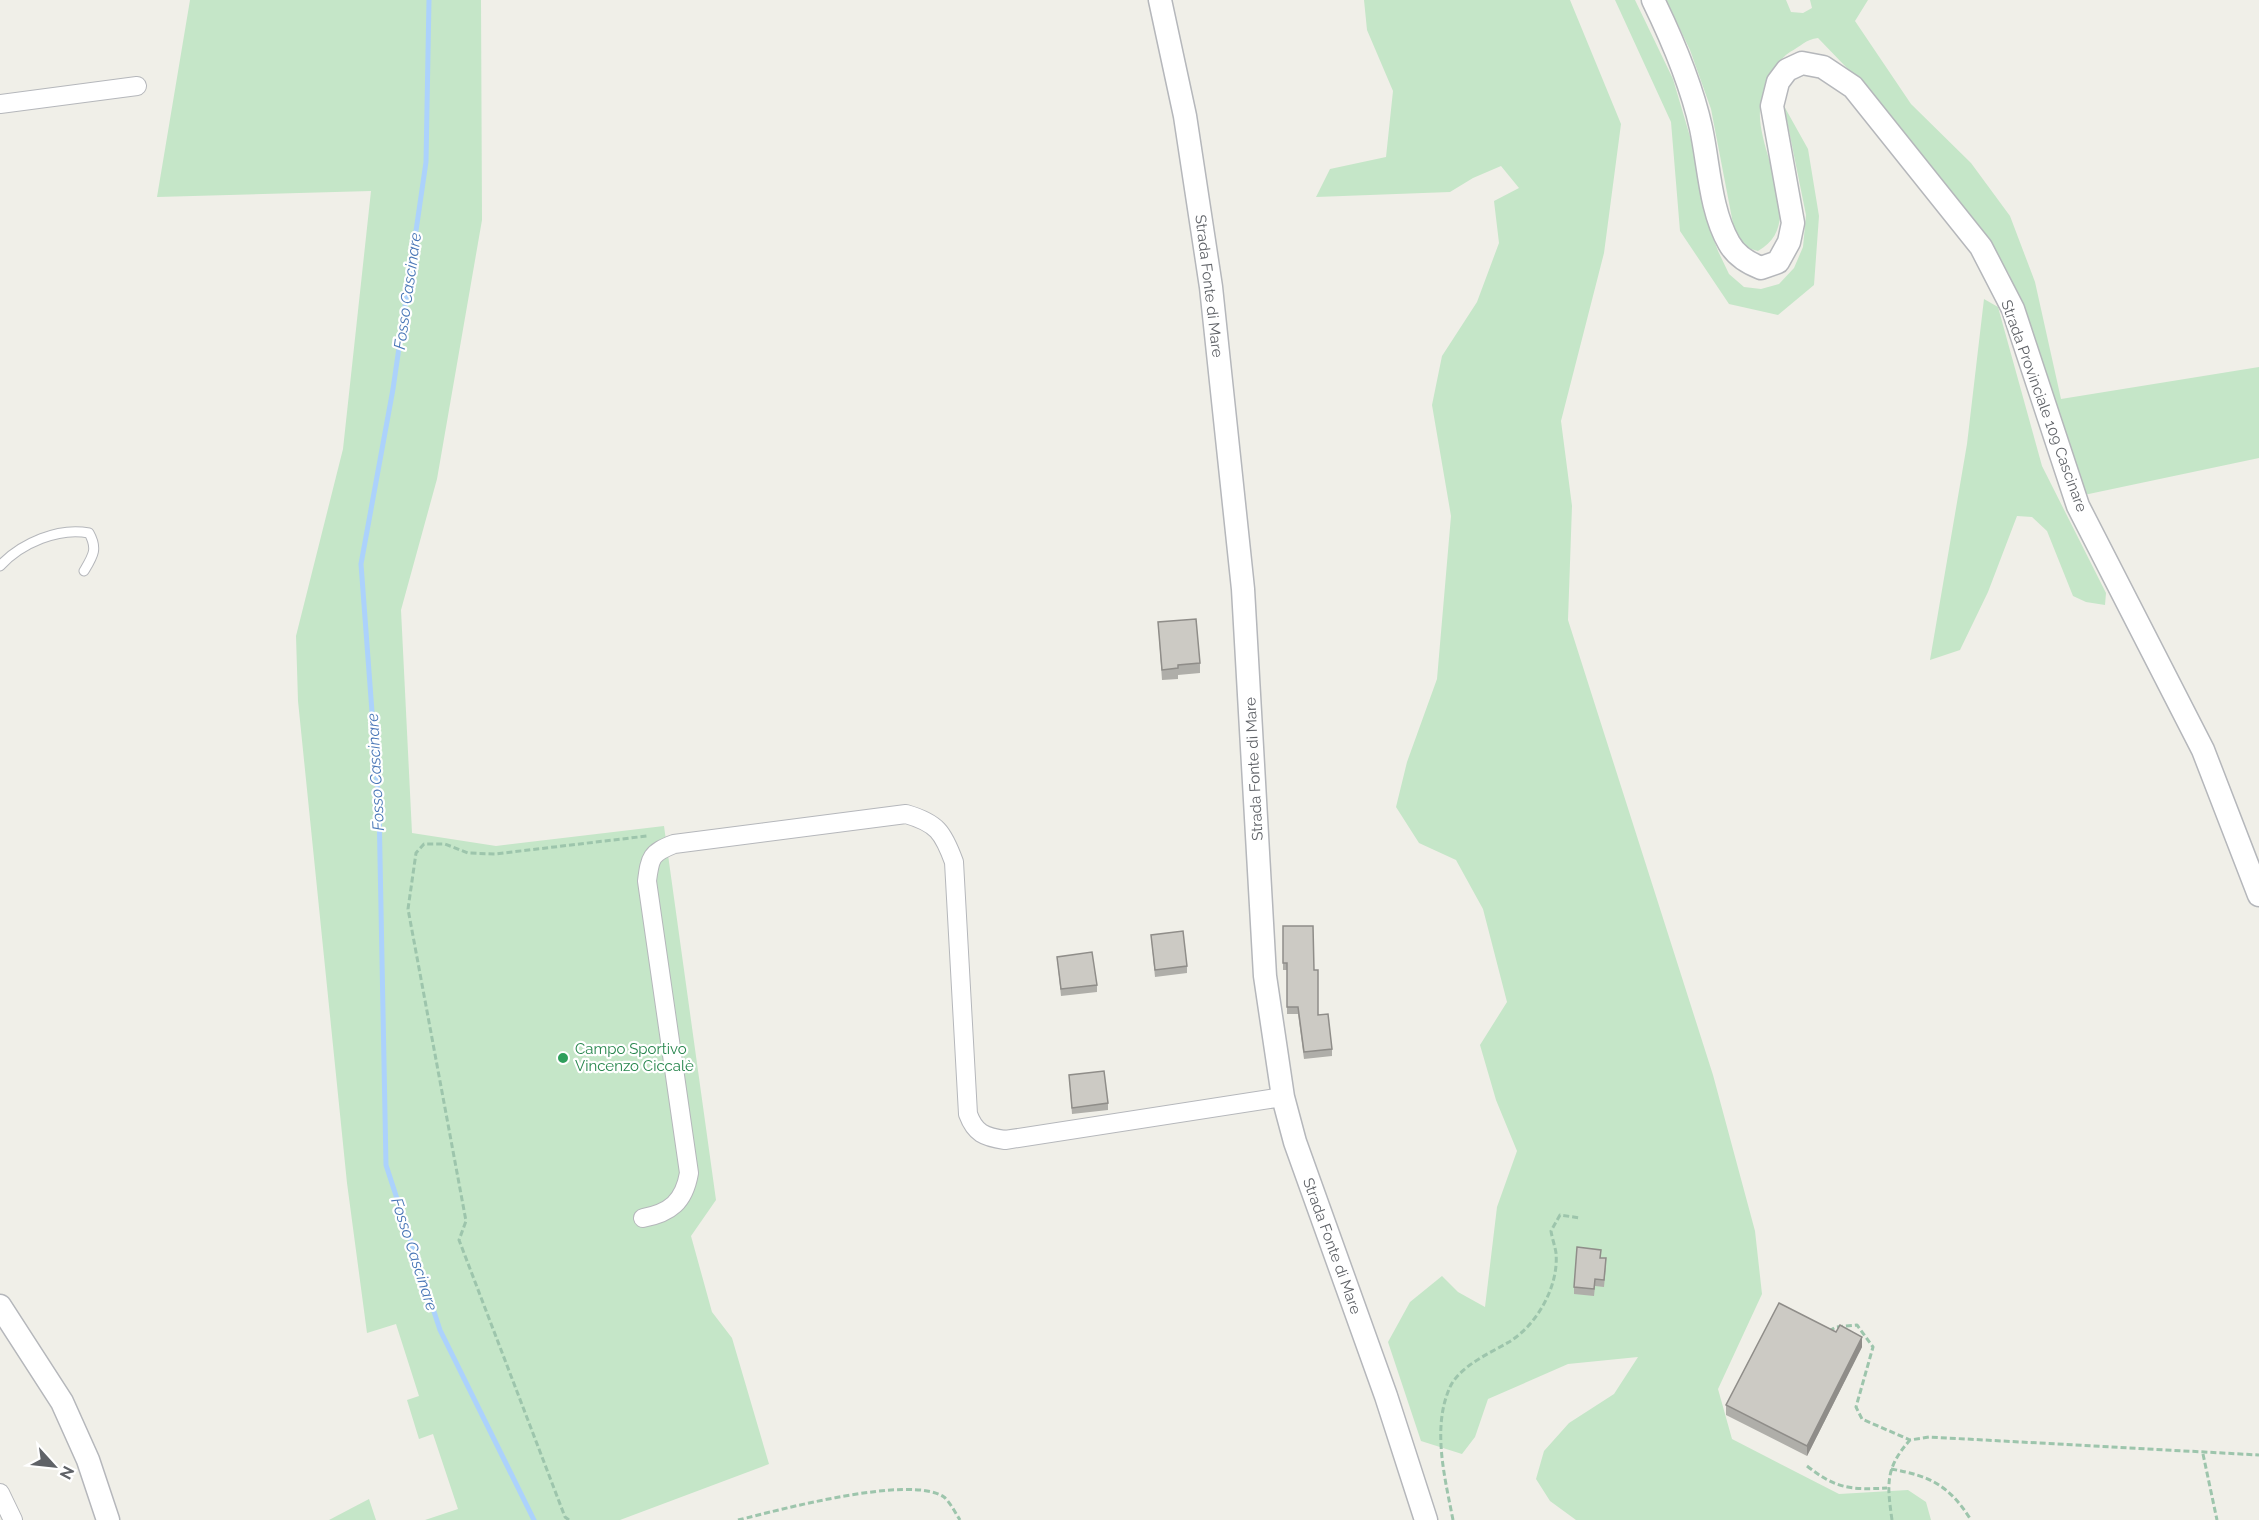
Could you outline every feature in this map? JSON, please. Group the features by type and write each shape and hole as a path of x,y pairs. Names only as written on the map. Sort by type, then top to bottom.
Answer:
{"street":[{"name":"Strada Fonte di Mare","path":"1160,0 1185,116 1212,299 1243,589 1265,976 1283,1097 1295,1142 1386,1396 1426,1520"},
{"name":"Strada Provinciale 109 Cascinare","path":"1653,0 1677,49 1701,126 1720,226 1730,246 1745,262 1761,268 1778,262 1789,242 1793,223 1772,106 1778,82 1787,70 1802,63 1823,67 1853,87 1981,247 2013,309 2078,506 2203,750 2259,895"},
{"path":"0,104 137,86"},
{"path":"643,1218 663,1214 677,1202 686,1189 689,1173 647,881 650,861 657,851 674,844 906,814 928,820 945,838 954,862 968,1114 974,1130 987,1138 1005,1140 1283,1097"},
{"path":"0,1306 62,1402 88,1460 108,1520"},
{"path":"0,1493 12,1520"}],"lane":[{"path":"0,566 9,556 36,540 76,530 89,533 95,544 95,553 84,571"}],"path":[{"path":"569,1520 565,1517 459,1240 466,1221 408,909 413,867 416,853 424,844 445,844 468,853 495,854 655,836 674,844"},
{"path":"1453,1520 1441,1455 1443,1414 1452,1384 1467,1368 1512,1340 1534,1322 1552,1282 1556,1254 1551,1231 1560,1215 1580,1218"},
{"path":"1821,1336 1836,1327 1857,1325 1873,1347 1856,1407 1862,1419 1910,1440 1929,1437 2203,1454 2259,1455"},
{"path":"1892,1520 1887,1488 1890,1468 1910,1440"},
{"path":"2203,1454 2217,1520"},
{"path":"1807,1466 1824,1479 1844,1488 1887,1488"},
{"path":"1890,1468 1930,1478 1963,1508 1971,1520"},
{"path":"738,1520 821,1500 910,1489 944,1497 960,1520"}],"green space":[{"path":"190,0 481,0 482,220 437,479 401,610 412,833 496,846 664,826 716,1200 691,1236 712,1312 732,1338 769,1464 620,1520 425,1520 458,1509 433,1434 419,1439 407,1400 419,1396 396,1324 367,1333 347,1183 298,701 296,636 343,449 371,191 157,197"},
{"path":"1364,0 1570,0 1621,124 1604,253 1561,421 1572,506 1568,620 1713,1075 1755,1231 1762,1294 1718,1389 1732,1439 1839,1494 1908,1490 1926,1502 1931,1520 1576,1520 1550,1501 1536,1479 1544,1451 1569,1423 1614,1394 1638,1357 1568,1364 1488,1399 1475,1437 1462,1454 1421,1441 1388,1342 1410,1302 1442,1276 1458,1292 1485,1307 1497,1207 1517,1151 1496,1100 1480,1045 1507,1002 1483,909 1456,860 1419,843 1396,807 1407,762 1437,679 1451,516 1432,405 1442,356 1477,302 1499,243 1494,201 1519,188 1501,166 1473,178 1450,192 1316,197 1330,169 1386,157 1393,91 1367,30"},
{"path":"1615,0 1635,0 1673,79 1691,140 1705,215 1729,274 1744,287 1761,289 1779,284 1794,268 1803,247 1806,215 1784,106 1808,149 1819,216 1814,285 1778,315 1729,304 1680,231 1671,122"},
{"path":"1666,0 1786,0 1791,12 1803,13 1812,8 1810,0 1868,0 1855,21 1911,104 1971,163 2010,216 2035,282 2061,399 2259,367 2259,458 2084,495 2009,274 1990,244 1871,93 1818,38 1807,42 1784,57 1765,86 1760,111 1761,128 1777,187 1780,206 1779,224 1772,239 1758,251 1744,247 1735,234 1711,109 1690,50"},
{"path":"1984,299 1998,307 2042,466 2106,593 2105,605 2086,602 2073,596 2047,531 2032,517 2017,516 1988,592 1960,650 1930,660 1967,444"},
{"path":"369,1499 376,1520 329,1520"}],"building":[{"path":"1196,619 1200,663 1178,665 1178,668 1162,670 1158,622"},
{"path":"1283,926 1313,926 1314,970 1318,970 1318,1015 1328,1014 1332,1049 1304,1052 1298,1007 1287,1007 1287,963 1283,963"},
{"path":"1183,931 1187,966 1155,970 1151,935"},
{"path":"1092,952 1097,985 1061,989 1057,957"},
{"path":"1104,1071 1108,1103 1072,1108 1069,1075"},
{"path":"1577,1247 1601,1250 1600,1258 1606,1258 1604,1280 1595,1279 1594,1289 1574,1287"},
{"path":"1779,1303 1836,1332 1840,1325 1862,1337 1807,1446 1726,1405"}],"waterway":[{"name":"Fosso Cascinare","path":"429,0 426,162 393,389 361,564 379,806 386,1165 440,1330 534,1520"}],"place":[{"name":"Campo Sportivo Vincenzo Ciccalè","path":"563,1058"}]}
